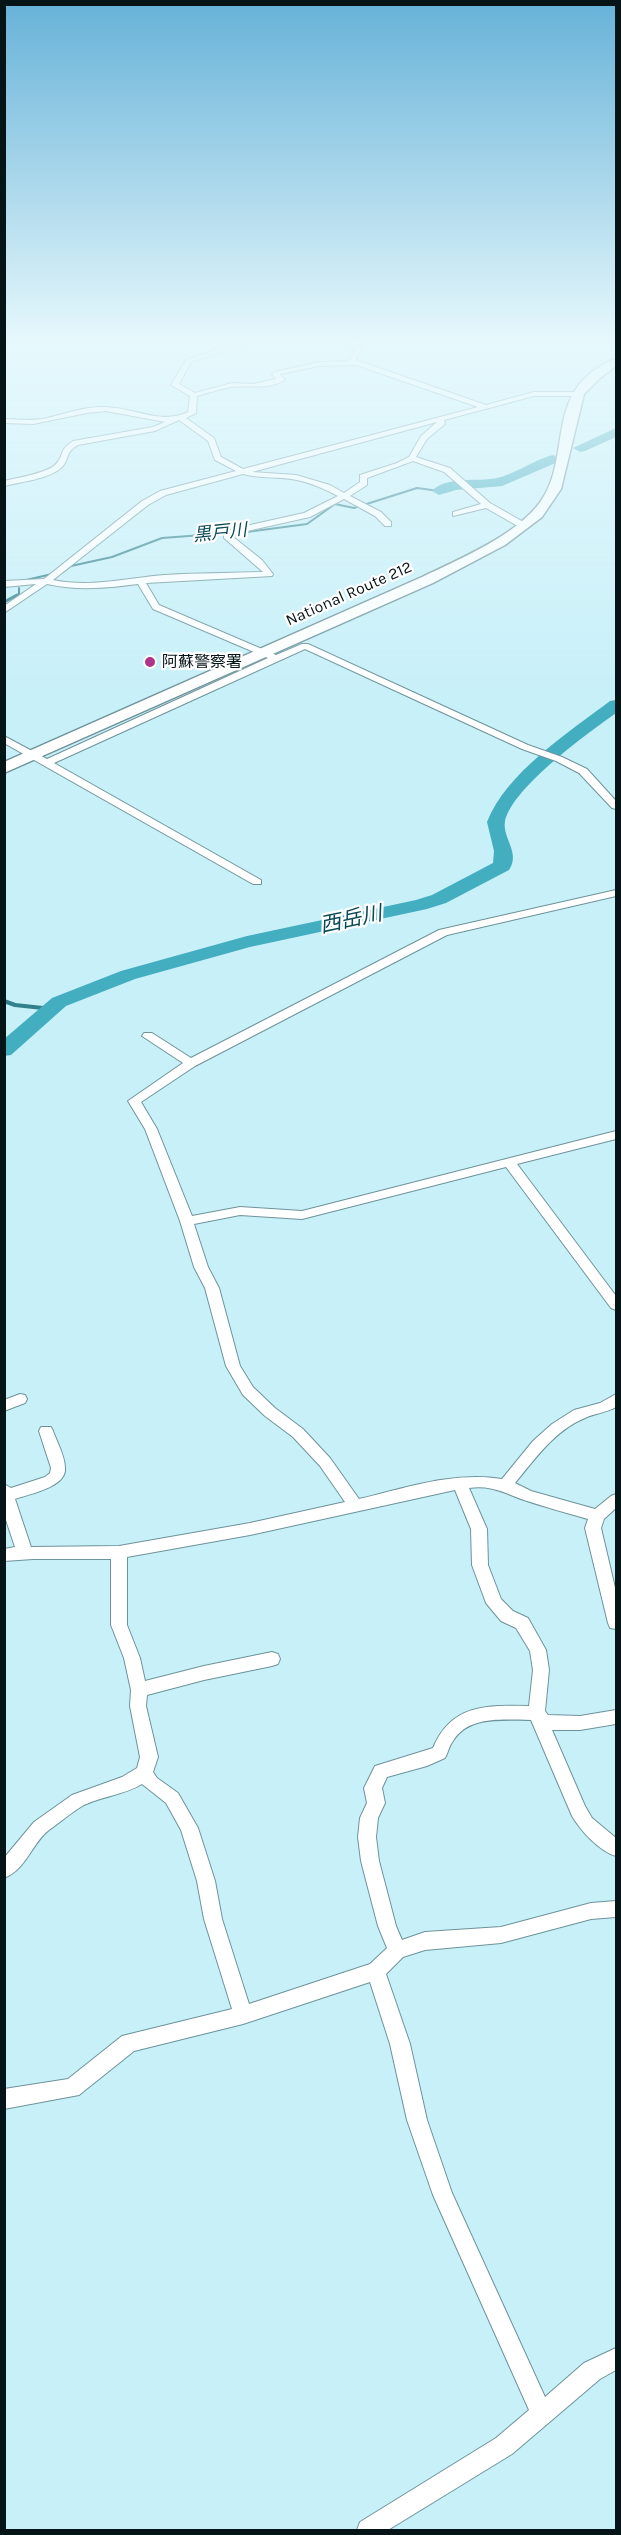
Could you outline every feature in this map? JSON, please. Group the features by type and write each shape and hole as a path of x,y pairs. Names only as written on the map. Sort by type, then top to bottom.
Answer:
{"highway":[{"name":"National Route 212","path":"4,768 270,655 499,543 524,526 548,500 557,485 563,458"}],"street":[{"path":"4,484 50,471 60,465 62,458"},
{"path":"219,458 241,471 259,476 296,477 327,487 364,506 388,524"},
{"path":"4,610 46,581 154,497 289,458"},
{"path":"4,584 46,581 83,587 186,576 269,574 259,562 227,536 235,531 307,514 344,496 364,483 363,477 369,473 396,468 412,458"},
{"path":"413,458 437,465 455,475 487,505 524,526"},
{"path":"456,514 487,505"},
{"path":"141,581 156,606 270,655"},
{"path":"46,763 270,655 305,646 525,747 559,759 583,771 616,806"},
{"path":"4,739 257,882"},
{"path":"356,1506 325,1462 298,1433 270,1412 248,1390 233,1366 212,1288 201,1267 188,1221 151,1129 134,1101 190,1063 430,938 443,933 616,894"},
{"path":"148,1036 190,1063"},
{"path":"188,1221 240,1211 302,1215 616,1135"},
{"path":"509,1164 616,1305"},
{"path":"506,1485 548,1435 579,1414 611,1406 616,1399"},
{"path":"4,1406 20,1400"},
{"path":"21,1552 23,1547 5,1493 50,1481 57,1476 58,1468 46,1431"},
{"path":"4,1555 21,1552 97,1554 119,1552 250,1529 401,1494 480,1481 506,1485 526,1495 597,1516"},
{"path":"460,1484 479,1529 480,1565 494,1603 507,1616 522,1623 538,1650 541,1678 536,1713 543,1732 578,1811 586,1822 616,1848"},
{"path":"616,1500 597,1516 593,1528 616,1623"},
{"path":"4,1870 22,1852 40,1827 78,1800 128,1783 144,1773 149,1757 138,1706 139,1690 132,1658 119,1625 119,1552"},
{"path":"139,1690 204,1673 272,1659"},
{"path":"397,1950 387,1926 370,1861 367,1837 369,1818 376,1803 373,1788 381,1771 427,1759 439,1753 444,1736 455,1725 468,1718 484,1714 536,1713 544,1722 575,1725 616,1717"},
{"path":"144,1773 151,1783 172,1798 189,1828 206,1881 213,1919 243,2015"},
{"path":"4,2098 72,2088 129,2043 243,2015 376,1971 397,1950 425,1941 501,1935 591,1911 616,1909"},
{"path":"376,1971 400,2044 417,2120 443,2195 522,2374 542,2413"},
{"path":"368,2530 504,2446 592,2371 616,2359"}],"waterway":[{"name":"黒戸川","path":"439,491 454,486 497,483 553,459"},
{"name":"黒戸川","path":"239,533 307,524 335,504 354,508 417,488 439,491"},
{"name":"黒戸川","path":"60,574 71,566 112,557 162,538 229,533"},
{"name":"黒戸川","path":"22,581 52,574"},
{"name":"黒戸川","path":"14,597 19,594 19,588"},
{"name":"黒戸川","path":"4,602 17,595"},
{"name":"西岳川","path":"4,1050 59,1002 128,975 247,942 420,905 439,899 502,866 503,851 496,822 516,791 541,763 616,705"},
{"path":"4,1001 15,1005 52,1009"}],"place":[{"name":"阿蘇警察署","path":"150,662"}]}
